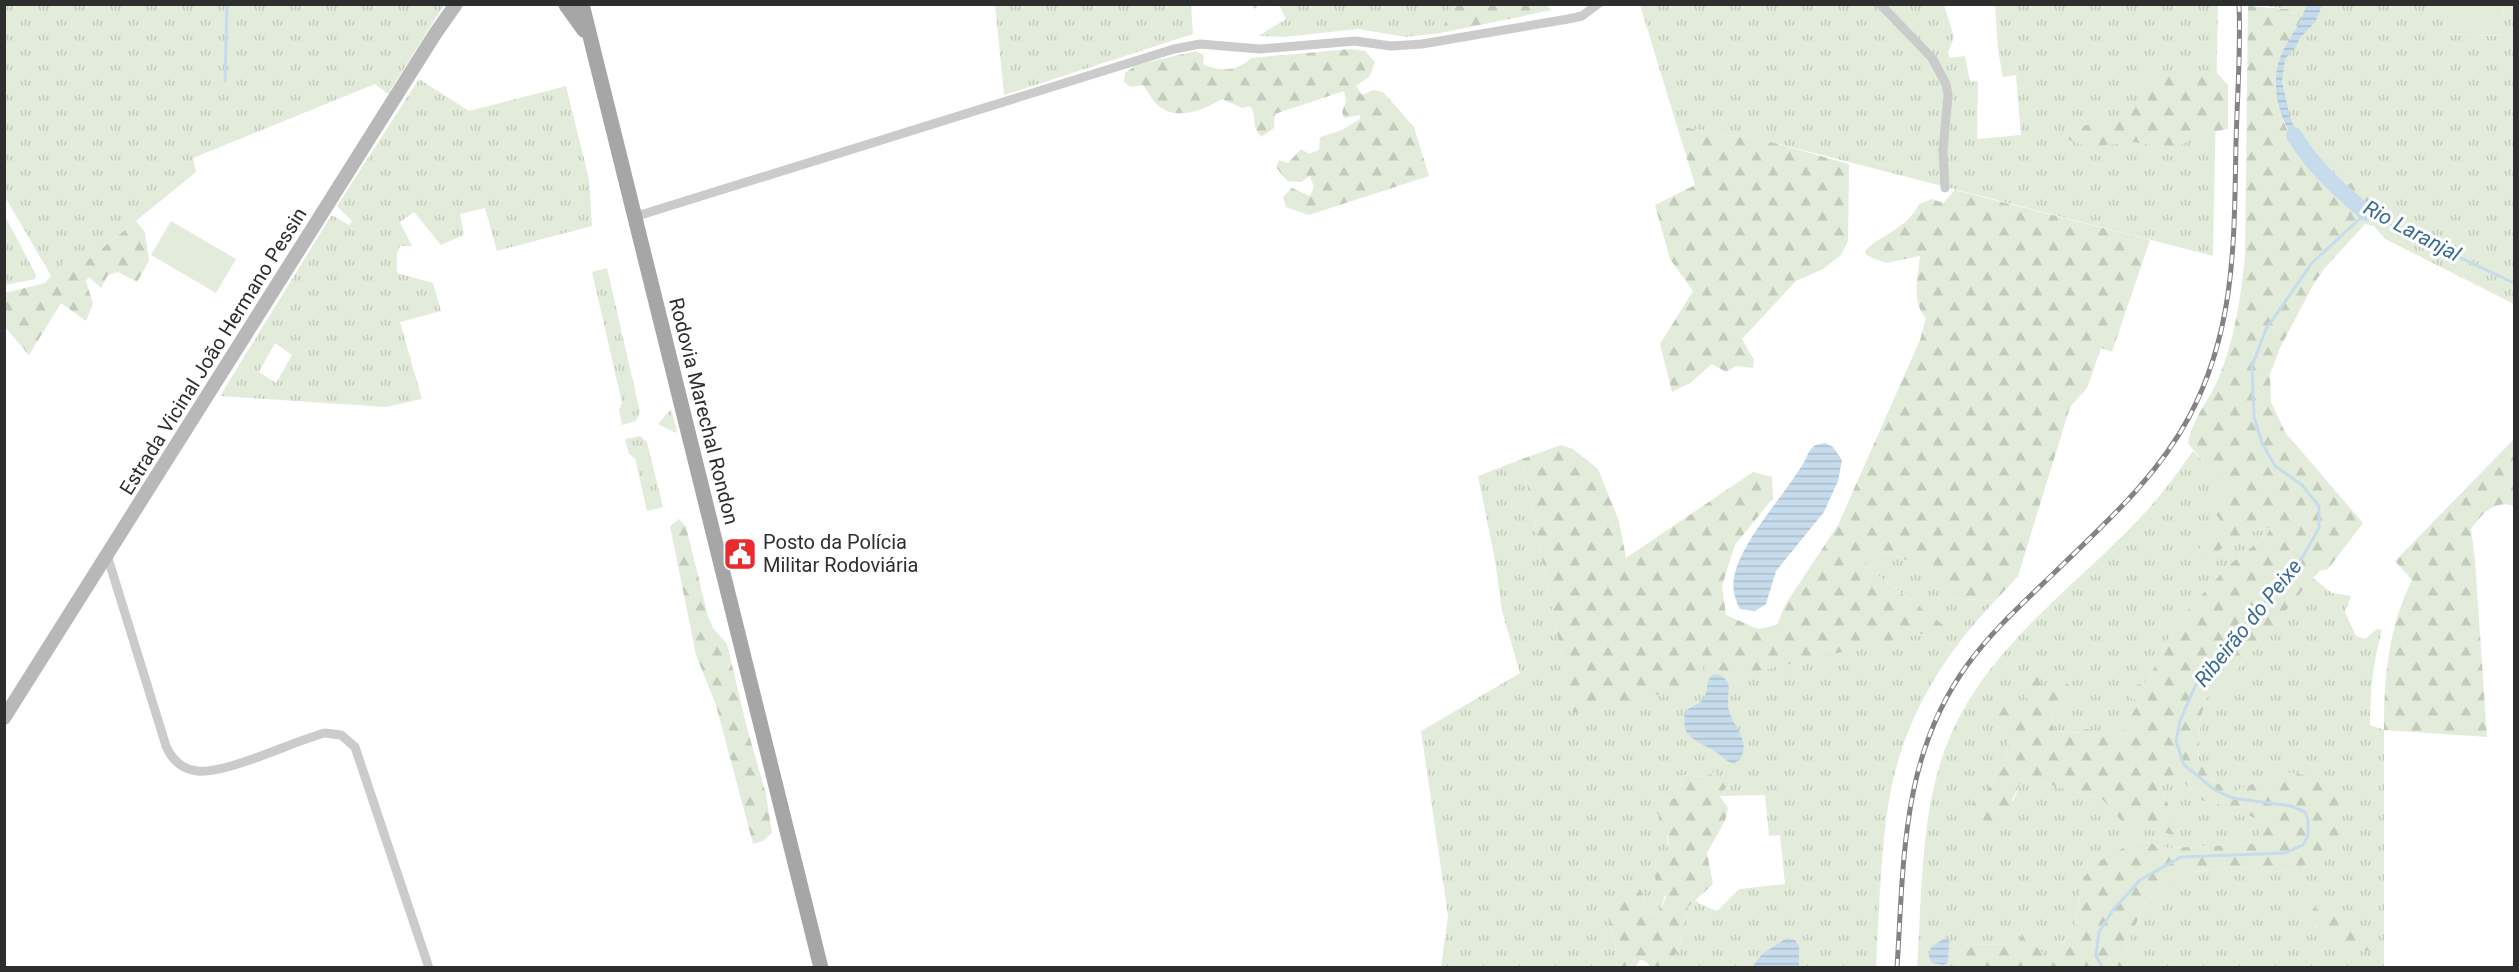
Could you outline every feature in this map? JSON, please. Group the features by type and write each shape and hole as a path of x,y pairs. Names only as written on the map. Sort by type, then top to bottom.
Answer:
{"main road":[{"name":"Estrada Vicinal João Hermano Pessin","path":"4,718 456,4"},
{"path":"565,5 586,5"},
{"path":"565,5 590,40"},
{"name":"Rodovia Marechal Rondon","path":"586,5 590,40 821,968"}],"street":[{"path":"1582,16 1591,4"},
{"path":"634,217 1141,58 1186,46 1213,45 1260,50 1355,41 1391,46 1422,44 1582,16 1598,4"},
{"path":"1880,4 1932,58 1946,84 1948,95 1943,150 1945,188"},
{"path":"107,555 166,746 182,767 198,771 219,769 325,733 341,735 355,747 429,968"}],"green space":[{"path":"4,5 444,5 388,94 375,84 193,158 196,172 83,264 60,291 5,197"},
{"path":"995,5 1191,5 1193,34 1004,95"},
{"path":"1279,5 1452,6 1441,33 1406,37 1358,29 1284,37 1258,36 1286,19"},
{"path":"1452,5 1546,5 1552,10 1441,33"},
{"path":"1640,5 1944,5 1954,37 1948,53 1950,58 1965,56 1970,82 1978,81 1977,139 2021,135 2016,75 2003,77 1998,50 1995,5 2218,5 2213,256 1771,142 1677,126"},
{"path":"2260,5 2446,5 2445,34 2502,36 2504,5 2514,5 2514,304 2385,239 2374,226 2385,205 2347,185 2304,152 2292,139 2275,81 2288,42 2303,18 2287,9"},
{"path":"2446,5 2504,5 2503,36 2445,34"},
{"path":"2248,6 2287,9 2295,14 2299,12 2303,18 2286,48 2275,82 2281,112 2293,140 2311,158 2347,185 2360,178 2382,195 2385,205 2374,226 2365,224 2324,269 2313,285 2280,348 2270,374 2271,402 2285,432 2363,523 2328,569 2319,571 2232,675 2223,691 2209,693 2201,720 2198,761 2217,783 2233,791 2285,773 2329,783 2343,805 2339,835 2323,855 2299,868 2272,872 2237,867 2182,873 2161,885 2143,907 2124,953 2142,960 2148,967 1958,967 1956,956 1968,944 2018,945 2023,931 2033,935 2046,962 2060,960 2060,948 2076,921 2083,878 2096,863 2138,840 2168,848 2252,844 2267,823 2224,805 2203,801 2175,774 2160,784 2172,814 2175,835 2124,824 2102,799 2041,782 2026,772 2001,822 1990,824 1977,814 1973,806 1977,797 1992,784 1997,764 2006,760 2009,740 1999,727 1979,718 1978,705 1993,698 2010,704 2025,715 2032,710 2024,689 2037,675 2043,691 2051,692 2064,682 2076,689 2067,702 2053,708 2051,720 2055,731 2077,733 2086,729 2120,736 2140,700 2129,698 2124,689 2147,682 2176,623 2229,565 2267,535 2270,528 2260,529 2235,539 2206,562 2198,552 2204,539 2221,521 2213,511 2215,500 2239,481 2212,473 2188,443 2197,417 2225,362 2242,286 2245,255"},
{"path":"1351,49 1365,51 1375,62 1370,76 1356,86 1362,95 1373,90 1383,92 1414,127 1429,176 1309,215 1286,207 1283,197 1292,188 1310,196 1314,187 1310,176 1301,182 1287,181 1276,167 1279,160 1288,163 1301,149 1309,154 1319,150 1320,137 1342,130 1360,119 1360,115 1344,118 1342,112 1346,101 1344,91 1275,114 1274,128 1261,137 1250,106 1242,108 1222,99 1200,110 1175,113 1157,105 1143,85 1131,87 1124,82 1125,73 1136,65 1196,51 1204,55 1203,64 1228,69 1240,66 1251,58"},
{"path":"2175,69 2192,80 2206,70 2217,73 2228,85 2228,129 2201,134 2177,147 2160,147 2135,142 2087,147 2054,134 2127,114 2139,101 2143,79 2166,76"},
{"path":"419,79 469,111 566,86 589,179 592,226 497,251 485,208 460,214 464,235 441,245 414,212 400,222 412,246 400,246 397,253 397,273 433,283 441,311 400,322 422,399 386,407 220,396 331,216 349,225 352,221 337,206","holes":["275,343 292,355 276,383 259,372"]},
{"path":"1677,126 1771,142 1849,164 1848,241 1841,255 1823,269 1796,281 1742,339 1754,360 1753,368 1736,366 1726,372 1712,364 1690,383 1672,392 1660,344 1693,291 1670,259 1655,205 1695,185"},
{"path":"1955,190 2150,240 2112,352 2101,348 2087,388 2070,407 2018,576 1995,601 1947,598 1945,580 1894,554 1867,551 1865,566 1947,628 1737,676 1704,665 1698,686 1573,713 1522,459 1561,445 1573,449 1598,469 1619,521 1626,558 1753,472 1772,477 1773,498 1735,545 1722,586 1726,615 1758,629 1777,625 1785,605 1838,525 1920,340 1926,318 1921,312 1917,297 1920,256 1886,263 1866,255 1865,251 1908,220 1919,204 1932,199 1943,203"},
{"path":"5,216 36,275 35,279 5,285"},
{"path":"136,221 145,232 149,261 137,282 118,272 108,275 101,288 89,277 86,281 93,304 86,321 61,303 29,355 5,327 5,293 45,283 68,257 83,264"},
{"path":"171,221 236,259 216,293 151,255"},
{"path":"607,268 640,412 636,421 622,425 619,410 622,403 592,272"},
{"path":"671,409 677,431 676,433 658,424"},
{"path":"640,436 647,442 663,507 647,511 635,458 629,454 625,439"},
{"path":"2514,439 2514,506 2507,504 2489,509 2471,529 2487,737 2384,730 2389,654 2398,616 2412,580 2395,561"},
{"path":"2193,451 2213,473 2239,481 2221,521 2204,539 2206,562 2238,535 2270,527 2267,535 2229,565 2176,623 2147,682 2125,689 2140,700 2120,736 2055,731 2051,720 2053,708 2067,702 2051,692 2043,691 2032,710 2025,715 2010,704 1979,718 1999,727 2009,740 2006,760 1997,764 1992,784 1977,797 2013,801 2026,771 2041,782 2102,799 2124,824 2172,814 2160,784 2175,774 2203,801 2224,805 2268,822 2253,844 2168,848 2138,840 2083,878 2076,921 2060,948 2061,960 2046,962 2033,935 2018,945 1968,944 1956,956 1958,967 1917,968 1923,863 1929,811 1941,761 1956,724 1976,689 1999,658 2140,518"},
{"path":"1522,459 1573,712 1703,665 1913,602 1865,566 1867,551 1894,554 1946,580 1947,598 1995,601 1974,624 1939,672 1911,725 1900,753 1887,813 1881,871 1876,967 1667,967 1678,951 1688,907 1696,900 1717,911 1739,889 1785,884 1780,835 1769,836 1765,795 1720,796 1715,772 1703,777 1683,775 1677,798 1663,799 1668,872 1663,900 1659,912 1647,914 1641,890 1606,910 1616,946 1613,967 1441,967 1448,916 1421,731 1520,673 1502,611 1495,560 1478,476"},
{"path":"679,519 686,527 708,616 713,628 727,644 766,794 772,833 763,841 753,844 716,705 696,655 670,526"},
{"path":"2313,578 2332,593 2351,596 2345,612 2356,636 2365,639 2377,629 2382,630 2373,677 2370,725 2384,730 2384,967 2148,967 2142,960 2124,953 2143,907 2161,885 2182,873 2237,867 2272,872 2299,868 2261,780 2248,788 2233,792 2217,783 2198,762 2201,720 2205,703 2209,693 2223,690 2232,675","holes":["2300,897 2322,912 2341,916 2317,928 2311,921"]},
{"path":"1715,772 1726,787 1720,797 1728,808 1725,821 1707,853 1713,884 1688,907 1678,951 1667,967 1648,967 1645,961 1640,960 1635,967 1613,967 1616,946 1606,910 1631,884 1641,890 1647,914 1659,912 1666,897 1656,891 1655,872 1666,856 1667,832 1654,808 1663,799 1677,798 1683,775 1703,777"},
{"path":"2300,897 2322,912 2341,916 2363,926 2371,951 2349,946 2290,911 2290,902"}],"water":[{"path":"2306,5 2322,5 2316,21 2285,59 2282,82 2290,117 2304,152 2289,132 2279,108 2276,83 2280,58"},
{"path":"1825,443 1833,447 1842,460 1838,481 1824,512 1776,571 1766,604 1755,611 1740,609 1734,594 1733,582 1744,550 1803,465 1811,449"},
{"path":"1714,674 1722,676 1728,682 1729,711 1744,745 1740,758 1734,764 1692,738 1685,728 1686,710 1703,699 1708,681"},
{"path":"1787,938 1795,940 1799,946 1799,967 1752,967 1762,954"},
{"path":"1945,938 1949,941 1948,962 1944,965 1932,963 1929,957 1931,947"}],"waterway":[{"path":"225,81 227,4"},
{"name":"Rio Laranjal","path":"2294,135 2317,167 2366,213"},
{"name":"Ribeirão do Peixe","path":"2103,968 2096,956 2099,932 2113,910 2140,880 2181,857 2285,853 2303,845 2308,836 2308,820 2305,812 2291,806 2232,798 2215,790 2184,765 2176,741 2180,721 2199,677 2298,565 2319,528 2319,506 2302,485 2275,466 2262,443 2254,417 2252,366 2266,329 2312,263 2366,213 2514,283"}],"railway":[{"path":"1897,968 1905,848 1910,810 1918,772 1930,735 1946,699 1977,652 2019,607 2109,519 2161,461 2189,417 2216,351 2224,317 2233,249 2239,4"}],"place":[{"name":"Posto da Polícia Militar Rodoviária","path":"740,554"}]}
